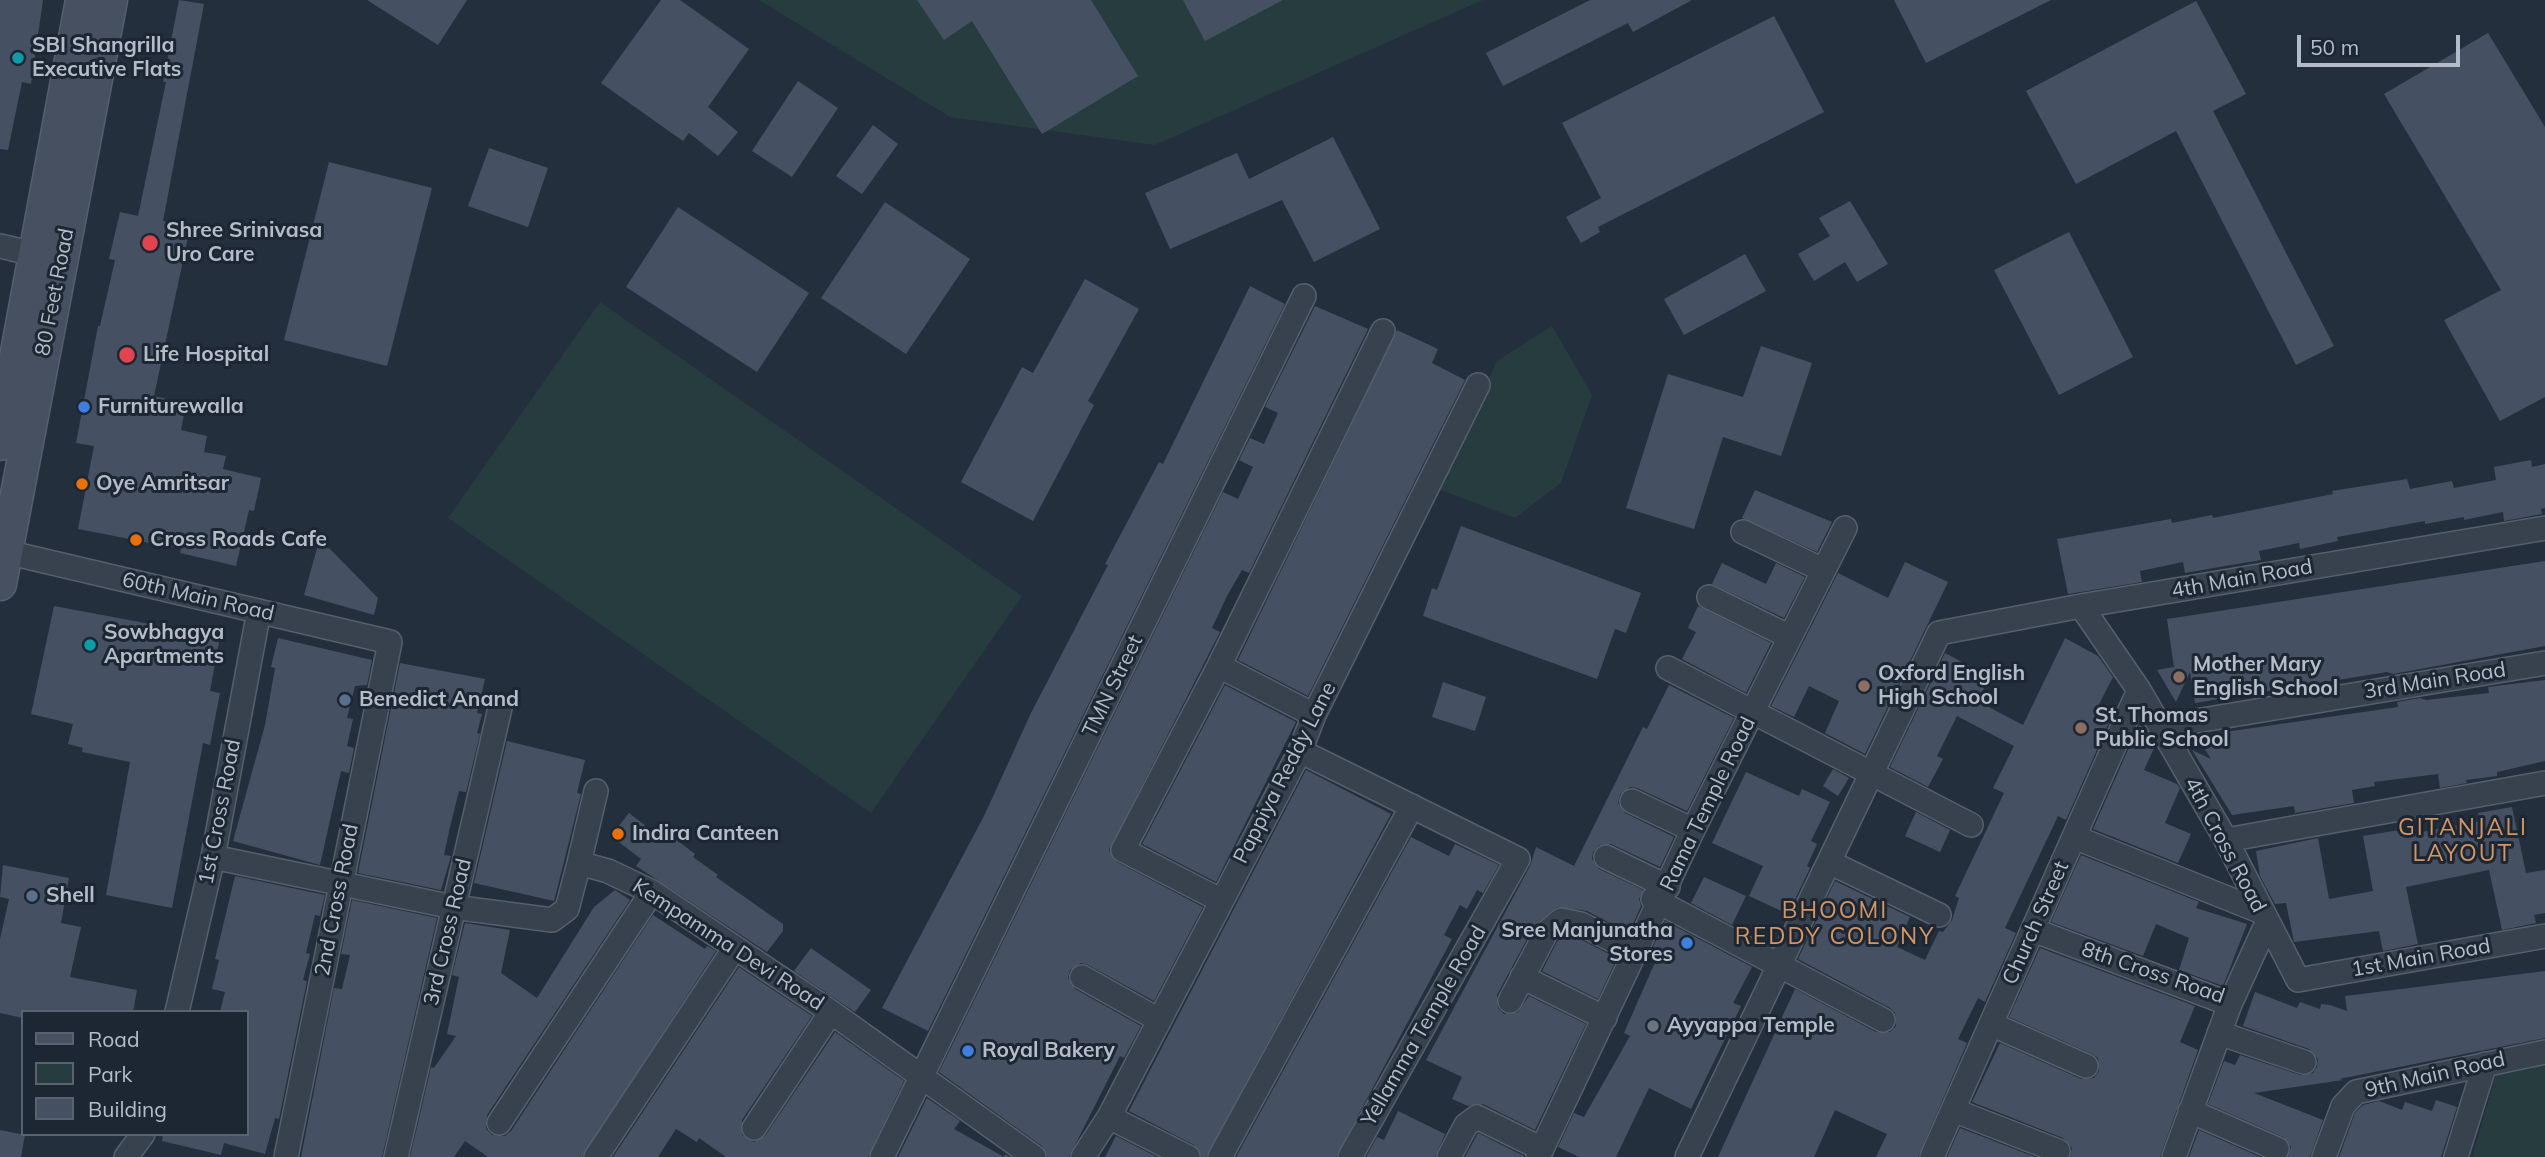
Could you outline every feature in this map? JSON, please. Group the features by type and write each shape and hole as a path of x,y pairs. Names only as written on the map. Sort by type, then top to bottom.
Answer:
{"main road":[{"name":"80 Feet Road","path":"0,444 82,0"},
{"name":"80 Feet Road","path":"0,584 111,0"}],"street":[{"path":"0,246 34,254"},
{"name":"TMN Street","path":"921,1076 1304,296"},
{"path":"1220,900 1123,850 1219,666 1383,331"},
{"name":"Pappiya Reddy Lane","path":"1083,1157 1109,1117 1300,751 1314,715 1478,385"},
{"name":"Rama Temple Road","path":"1537,1152 1665,883 1845,528"},
{"name":"4th Main Road","path":"1872,771 1939,633 2081,606 2545,528"},
{"path":"1743,532 1823,570"},
{"name":"60th Main Road","path":"6,552 390,642"},
{"path":"1709,597 1790,637"},
{"name":"4th Cross Road","path":"2081,606 2139,690 2226,839 2298,980"},
{"name":"1st Cross Road","path":"177,1010 213,857 259,611"},
{"name":"2nd Cross Road","path":"286,1157 390,642"},
{"name":"3rd Main Road","path":"2160,727 2545,663"},
{"path":"1219,666 1314,715"},
{"path":"1668,668 1872,771 1971,825"},
{"name":"Church Street","path":"1932,1157 2139,690"},
{"name":"3rd Cross Road","path":"396,1157 500,708"},
{"path":"1220,1157 1412,806 1300,751"},
{"path":"1687,1157 1831,863 1872,771"},
{"path":"2226,839 2545,783"},
{"path":"213,857 453,907 552,920 567,909 596,791"},
{"path":"1632,801 1665,883"},
{"name":"Yellamma Temple Road","path":"1350,1157 1518,859 1412,806"},
{"path":"2074,837 2264,917"},
{"path":"1606,858 1665,883 1779,968 1884,1020"},
{"name":"Kempamma Devi Road","path":"579,863 608,871 652,892 831,1012 1034,1157"},
{"path":"1831,863 1939,915"},
{"path":"1510,1001 1546,933 1561,920 1581,924 1665,883"},
{"path":"499,1123 652,892"},
{"name":"8th Cross Road","path":"2033,930 2230,1004 2264,917"},
{"name":"1st Main Road","path":"2298,980 2545,936"},
{"path":"596,1157 734,949"},
{"path":"1082,977 1159,1020"},
{"path":"1522,977 1601,1016"},
{"path":"2174,1157 2230,1004"},
{"path":"754,1128 831,1012"},
{"path":"1992,1024 2086,1066"},
{"path":"2219,1033 2304,1062"},
{"name":"9th Main Road","path":"2324,1157 2343,1106 2357,1092 2545,1052"},
{"path":"2456,1157 2485,1063"},
{"path":"882,1157 921,1076"},
{"path":"1953,1110 2058,1151"},
{"path":"2190,1111 2277,1149"},
{"path":"1449,1157 1466,1125 1477,1116 1537,1152"},
{"path":"1109,1117 1188,1157"},
{"path":"126,1157 142,1136"}],"green space":[{"path":"759,0 1483,0 1155,145 950,117"},
{"path":"600,302 1022,596 871,813 448,518"},
{"path":"1552,326 1592,395 1561,483 1515,518 1438,489 1497,361"},
{"path":"2545,1063 2545,1157 2472,1157 2496,1075"}],"building":[{"path":"0,0 43,0 31,84 22,82 8,150 0,149"},
{"path":"179,0 204,4 163,221 190,228 154,396 186,403 181,430 207,436 204,452 226,456 223,469 261,478 254,511 249,510 236,566 180,553 181,549 78,529 94,446 76,443 98,326 115,260 109,259 120,212 138,216 166,82 163,82"},
{"path":"367,0 467,0 438,45"},
{"path":"661,0 680,0 749,49 708,107 738,132 718,156 689,133 683,141 601,83"},
{"path":"917,0 1091,0 1138,76 1042,134 972,21 944,40"},
{"path":"1183,0 1283,0 1205,41"},
{"path":"1590,0 1692,0 1633,32 1628,23 1503,86 1486,53"},
{"path":"1894,0 2051,0 1926,63"},
{"path":"2196,1 2246,94 2213,111 2334,346 2296,365 2176,131 2076,184 2026,91"},
{"path":"1774,16 1824,112 1598,227 1600,232 1581,243 1566,217 1601,198 1562,123"},
{"path":"2488,33 2545,127 2545,397 2500,421 2444,320 2501,290 2384,94"},
{"path":"798,81 838,108 792,177 752,151"},
{"path":"873,125 898,144 862,194 836,176"},
{"path":"1333,137 1380,229 1314,262 1282,200 1170,249 1145,193 1237,153 1249,179"},
{"path":"489,148 548,168 528,227 468,206"},
{"path":"329,162 432,188 387,366 284,340"},
{"path":"1850,201 1888,264 1857,282 1845,262 1814,281 1798,254 1830,236 1819,218"},
{"path":"885,202 970,259 906,354 821,298"},
{"path":"678,207 809,293 757,372 626,287"},
{"path":"2069,232 2133,357 2059,395 1994,270"},
{"path":"1745,254 1766,291 1684,335 1664,299"},
{"path":"1085,279 1139,309 1088,401 1094,405 1033,521 961,482 1022,367 1033,373"},
{"path":"1250,286 1285,304 928,1031 882,1008 985,814 1031,713 1108,565 1105,564 1159,462 1163,464"},
{"path":"1315,306 1368,329 1249,573 1242,570 1227,596 1212,628 1220,632 1109,850 1117,862 1203,907 1154,1001 1088,965 1081,963 1070,970 1068,978 1075,989 1141,1026 1124,1058 1120,1056 1069,1157 1048,1157 1042,1146 939,1072 1223,492 1238,499 1253,467 1239,460 1250,438 1264,444 1278,413 1265,407"},
{"path":"1397,330 1438,349 1432,363 1465,380 1308,696 1238,660"},
{"path":"1761,346 1812,363 1781,456 1723,437 1694,529 1626,508 1668,374 1743,397"},
{"path":"2531,460 2532,467 2545,464 2545,508 2541,509 2542,514 2504,521 2503,512 2464,520 2464,517 2425,524 2425,521 2337,537 2338,541 2300,549 2299,543 2259,551 2261,560 2185,573 2183,562 2140,571 2142,582 2068,594 2057,539 2171,519 2172,523 2212,515 2213,518 2333,494 2332,491 2407,479 2410,489 2452,481 2454,488 2496,480 2494,467"},
{"path":"1755,490 1832,522 1817,552 1742,518"},
{"path":"1461,526 1641,593 1626,633 1615,629 1597,679 1423,616 1432,588 1437,590"},
{"path":"318,545 330,549 378,598 374,615 304,595"},
{"path":"2545,561 2545,646 2393,674 2387,672 2195,703 2190,672 2176,702 2157,670 2174,667 2167,619"},
{"path":"1905,562 1948,582 1865,754 1825,733 1839,701 1809,686 1794,717 1771,706 1838,573 1888,598"},
{"path":"1722,563 1766,584 1776,563 1805,577 1784,618 1712,584"},
{"path":"54,606 220,637 210,691 220,693 210,745 203,743 172,908 106,895 130,762 82,752 83,748 68,744 73,724 31,714"},
{"path":"1698,606 1771,643 1746,693 1682,659 1696,632 1688,628"},
{"path":"278,638 372,660 367,685 355,686 347,718 353,719 347,746 354,748 349,773 341,771 320,865 233,841 265,725 275,668 271,667"},
{"path":"2065,638 2098,656 2113,677 2096,710 2111,718 2066,820 2058,816 2005,928 2016,933 1985,1002 1978,998 1958,1039 1967,1043 1918,1157 1876,1157 1887,1134 1835,1110 1814,1157 1718,1157 1795,989 1876,1032 1890,1032 1896,1026 1895,1013 1890,1008 1798,959 1835,881 1910,917 1897,947 1925,960 1939,931 1943,932 1952,920 1959,898 1955,896 2004,793 1993,788 2014,746 1957,716 1937,756 1943,759 1928,787 1890,767 1945,653 1990,677 1977,701 2023,725"},
{"path":"400,663 485,679 477,713 482,714 477,733 480,734 466,792 459,791 450,827 444,855 451,856 441,890 358,873"},
{"path":"2545,680 2545,761 2497,772 2497,776 2466,780 2467,783 2440,788 2438,774 2374,782 2375,786 2352,790 2354,803 2295,813 2294,806 2232,815 2192,750 2211,759 2197,736 2398,707 2397,702 2420,698 2426,700 2489,693 2488,687"},
{"path":"1443,682 1486,697 1475,731 1432,717"},
{"path":"1225,685 1296,722 1216,882 1142,844"},
{"path":"1669,685 1734,718 1687,811 1637,788 1630,787 1620,794 1618,803 1625,813 1674,837 1660,867 1611,844 1599,845 1593,852 1592,859 1599,869 1643,890 1639,899 1641,906 1629,933 1587,911 1557,907 1534,926 1497,995 1498,1008 1504,1014 1518,1012 1529,996 1586,1024 1535,1130 1483,1104 1468,1106 1452,1099 1462,1077 1426,1060 1530,866 1536,847 1574,866 1643,727 1647,729"},
{"path":"2139,725 2145,728 2155,746 2144,770 2177,784 2180,788 2165,823 2191,834 2178,863 2093,829"},
{"path":"507,741 585,760 577,793 581,794 554,901 474,883"},
{"path":"1833,769 1849,778 1838,796 1823,786"},
{"path":"1306,770 1391,814 1206,1157 1202,1157 1194,1145 1129,1111"},
{"path":"1746,772 1799,796 1802,789 1830,802 1811,841 1817,844 1807,866 1810,868 1788,914 1749,896 1763,866 1712,843"},
{"path":"2512,807 2526,873 2545,870 2545,913 2534,915 2536,923 2502,930 2489,870 2406,887 2418,944 2383,951 2379,931 2294,942 2286,903 2275,904 2260,876 2256,851 2318,838 2329,899 2373,891 2363,836 2399,830 2400,836 2480,821 2478,813"},
{"path":"1916,812 1950,830 1940,852 1905,836"},
{"path":"629,813 659,836 664,830 695,854 693,857 718,875 716,877 783,924 783,931 767,952 636,866 641,859 611,836"},
{"path":"1411,837 1449,856 1455,844 1499,865 1483,893 1477,890 1467,909 1460,905 1444,935 1452,939 1336,1157 1236,1157"},
{"path":"2081,855 2199,902 2196,908 2247,924 2223,986 2179,970 2189,938 2156,924 2143,956 2051,922"},
{"path":"3,865 69,878 61,923 81,927 70,977 137,990 133,1010 21,1010 21,1018 0,1013 0,939 9,899 0,897"},
{"path":"235,876 325,895 320,916 315,915 306,953 310,954 303,980 307,981 279,1119 275,1118 265,1154 224,1143 221,1155 162,1141 163,1136 248,1136 248,1010 220,1010 225,992 212,989 219,960 215,959"},
{"path":"1704,877 1746,896 1732,925 1691,903"},
{"path":"615,890 630,900 487,1115 486,1129 492,1135 505,1136 511,1131 653,915 705,949 707,946 716,951 582,1157 488,1157 465,1141 454,1157 410,1157 431,1067 434,1068 456,1036 447,1034 459,977 452,975 465,923 510,930 501,973 537,998 594,907"},
{"path":"352,900 437,918 382,1157 301,1157 334,988 342,989 350,955 341,954"},
{"path":"1665,921 1752,967 1733,1003 1741,1006 1691,1109 1649,1088 1616,1157 1579,1157 1558,1147 1574,1113 1584,1117 1630,1036 1624,1033 1660,951 1653,947"},
{"path":"1565,935 1576,937 1617,958 1598,999 1542,971 1557,942"},
{"path":"811,948 871,990 855,1012 794,971"},
{"path":"2040,948 2195,1006 2180,1042 2198,1050 2160,1157 2070,1157 2072,1148 2063,1138 1972,1102 2000,1043 2081,1079 2094,1078 2099,1071 2098,1058 2092,1054 2009,1017"},
{"path":"739,967 812,1016 742,1120 742,1135 754,1142 765,1136 835,1032 904,1081 868,1157 726,1157 699,1138 697,1142 676,1129 658,1157 613,1157"},
{"path":"2545,971 2545,1038 2339,1079 2343,1080 2254,1093 2323,1120 2310,1157 2288,1157 2291,1147 2283,1137 2208,1104 2224,1061 2235,1065 2240,1055 2300,1075 2313,1073 2317,1067 2318,1059 2309,1049 2243,1026 2255,992 2297,1008 2300,1002 2320,1009 2321,1004 2347,1011 2345,996"},
{"path":"927,1098 960,1121 954,1129 1004,1157 898,1157"},
{"path":"2436,1100 2457,1107 2441,1157 2339,1157 2355,1113 2363,1105 2379,1101 2402,1110 2405,1102 2432,1111"},
{"path":"1398,1111 1445,1134 1435,1157 1366,1157 1377,1137 1384,1140"},
{"path":"1960,1128 2035,1157 1947,1157"},
{"path":"0,1130 25,1136 21,1157 0,1157"},
{"path":"2199,1130 2260,1157 2189,1157"},
{"path":"1478,1133 1524,1156 1524,1157 1465,1157"},
{"path":"1116,1136 1157,1157 1105,1157"}],"place":[{"name":"SBI Shangrilla Executive Flats","path":"18,58"},
{"name":"Shree Srinivasa Uro Care","path":"150,243"},
{"name":"Life Hospital","path":"127,355"},
{"name":"Furniturewalla","path":"84,407"},
{"name":"Oye Amritsar","path":"82,484"},
{"name":"Cross Roads Cafe","path":"136,540"},
{"name":"Sowbhagya Apartments","path":"90,645"},
{"name":"Mother Mary English School","path":"2179,677"},
{"name":"Oxford English High School","path":"1864,686"},
{"name":"Benedict Anand","path":"345,700"},
{"name":"St. Thomas Public School","path":"2081,728"},
{"name":"Indira Canteen","path":"618,834"},
{"name":"Shell","path":"32,896"},
{"name":"Sree Manjunatha Stores","path":"1687,943"},
{"name":"Ayyappa Temple","path":"1653,1026"},
{"name":"Royal Bakery","path":"968,1051"}],"district":[{"name":"GITANJALI LAYOUT","path":"2463,841"},
{"name":"BHOOMI REDDY COLONY","path":"1835,924"}]}
